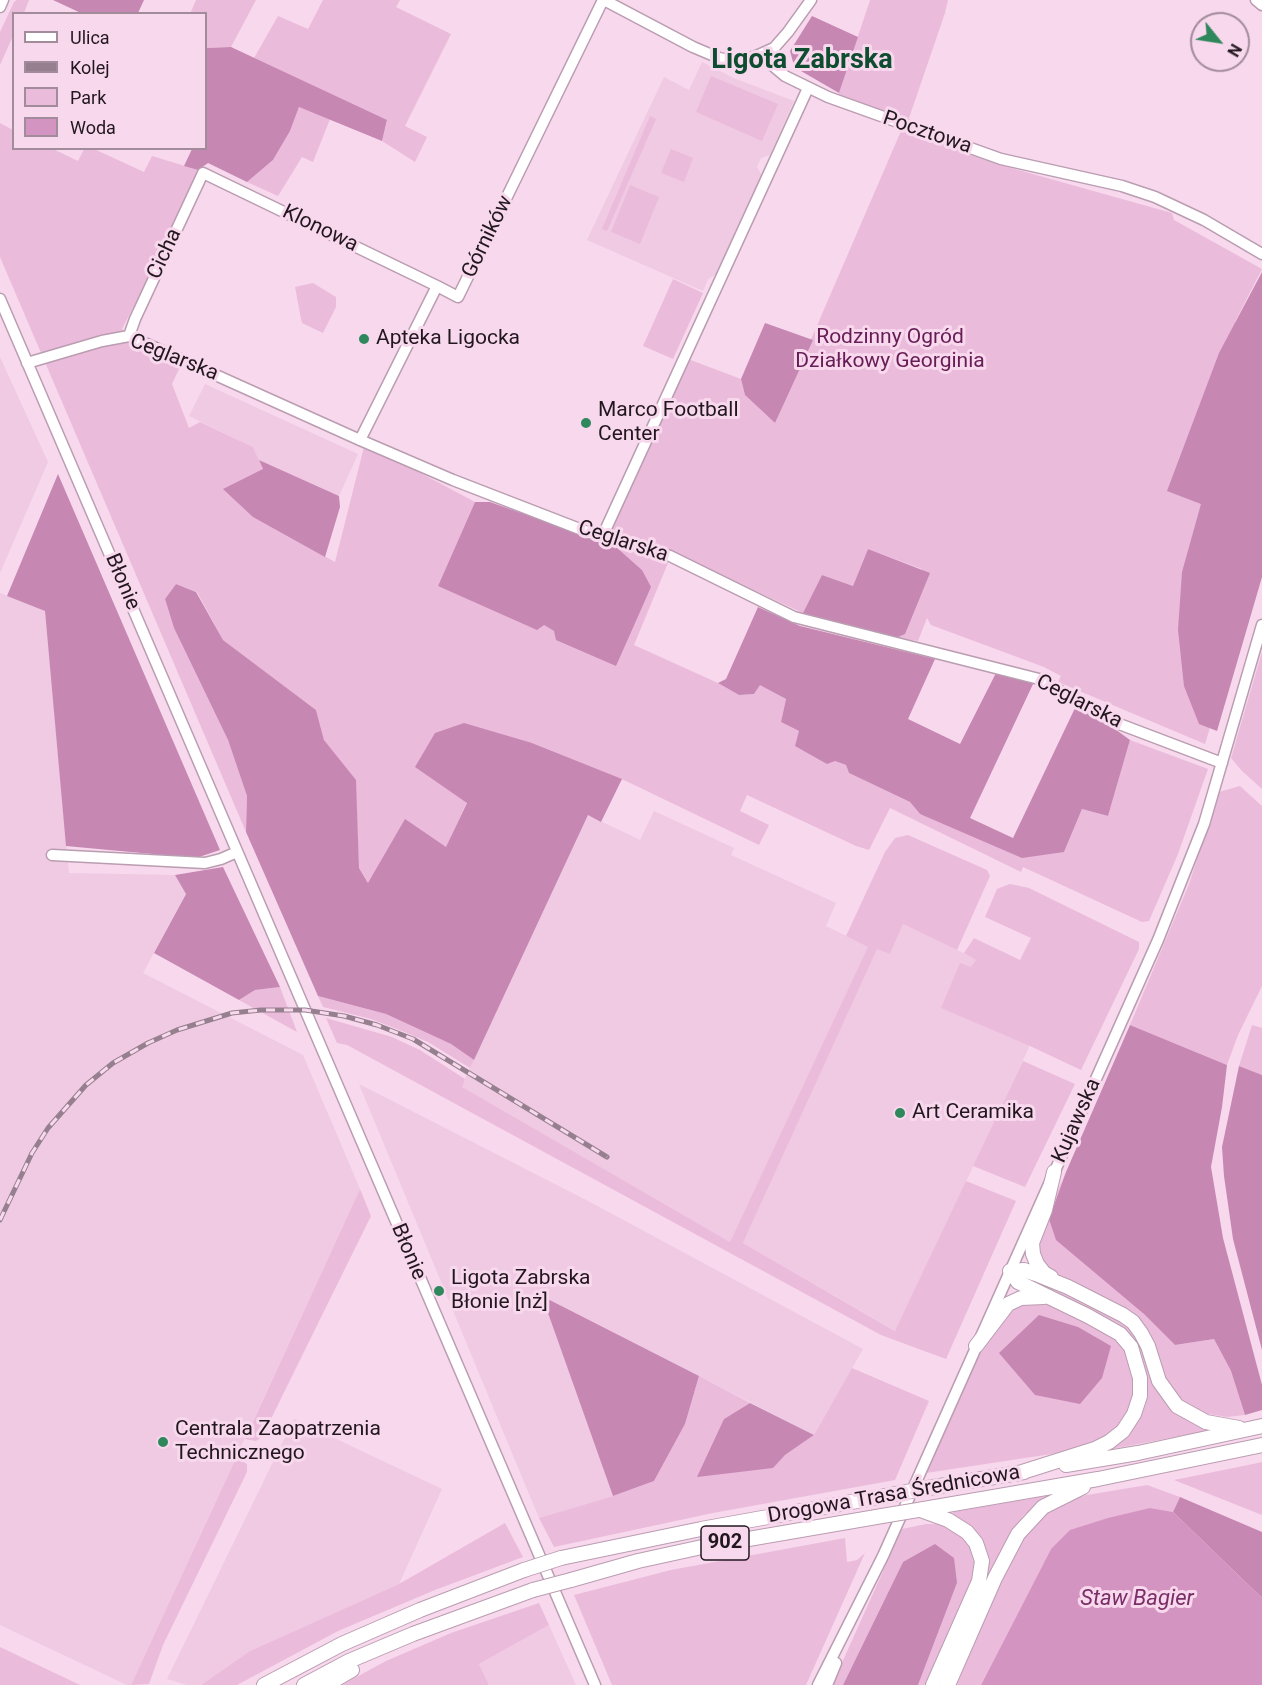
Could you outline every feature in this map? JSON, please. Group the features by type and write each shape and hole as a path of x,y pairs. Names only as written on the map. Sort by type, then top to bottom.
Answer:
{"main road":[{"path":"1054,1172 1045,1210 1032,1243 1033,1254 1044,1273 1133,1322 1148,1346 1159,1381 1176,1406 1206,1422 1245,1430"},
{"path":"1010,1271 1024,1270 1068,1287"},
{"path":"1010,1271 1018,1282 1120,1334 1131,1347 1140,1378 1140,1396 1134,1414 1123,1431 1109,1442 1095,1449 1016,1474"},
{"path":"976,1346 1008,1304 1032,1296 1060,1302"},
{"name":"Drogowa Trasa Średnicowa","path":"264,1685 362,1635 420,1610 561,1558 720,1525 1138,1453 1262,1426"},
{"name":"Drogowa Trasa Średnicowa","path":"304,1685 350,1661 413,1634 533,1590 638,1561 702,1547 1098,1479 1256,1447"},
{"path":"948,1685 994,1578 1018,1534 1043,1507 1098,1479"},
{"path":"918,1510 948,1520 967,1532 976,1543 982,1561 979,1581 933,1685"},
{"path":"326,1685 413,1634"}],"street":[{"path":"0,7 3,0"},
{"path":"604,0 693,47 719,58 739,60 764,54 774,48 811,0"},
{"name":"Górników","path":"360,440 436,286 458,297 604,0"},
{"path":"1256,0 1262,5"},
{"name":"Pocztowa","path":"764,54 779,71 808,88 866,112 1001,159 1122,186 1155,197 1204,220 1262,254"},
{"path":"603,535 808,88"},
{"name":"Klonowa","path":"203,173 436,286"},
{"name":"Cicha","path":"129,336 203,173"},
{"name":"Błonie","path":"0,299 595,1685"},
{"name":"Ceglarska","path":"27,363 102,341 129,336 360,440 540,514 590,533 670,556 794,617 1039,679 1114,722 1222,762"},
{"name":"Kujawska","path":"827,1685 859,1605 1185,876 1204,825 1262,625"},
{"path":"52,855 197,863 212,861 237,852"},
{"name":"Kujawska","path":"818,1685 859,1605"}],"shaded area":[{"path":"53,0 144,0 138,12 79,12"},
{"path":"812,16 858,37 839,93 801,71 793,62 790,51"},
{"path":"231,47 387,120 382,141 299,107 290,131 273,160 247,182 208,163 198,170 184,166 192,150 207,150 207,48"},
{"path":"702,62 736,79 794,101 770,155 761,158 757,167 764,179 719,273 708,279 703,291 587,240 664,77 689,90"},
{"path":"1262,272 1262,577 1217,731 1199,724 1184,686 1178,630 1182,572 1201,504 1167,491 1219,353"},
{"path":"765,323 813,340 775,423 745,395 741,379"},
{"path":"0,357 48,462 0,573"},
{"path":"205,384 358,454 339,496 259,460 253,447 189,416"},
{"path":"259,460 339,496 340,507 325,557 253,517 223,489 263,469"},
{"path":"58,474 220,850 196,858 66,846 45,611 7,596"},
{"path":"475,502 490,502 615,546 642,570 651,587 616,666 556,640 554,631 544,625 537,630 438,586"},
{"path":"868,549 930,573 905,634 896,638 840,625 803,613 822,575 853,586"},
{"path":"176,584 196,592 223,640 316,710 324,740 356,780 359,868 368,883 405,819 446,847 467,803 415,767 435,733 464,723 532,743 622,779 601,822 588,815 474,1060 451,1044 386,1014 318,996 246,832 247,796 228,740 174,628 165,599"},
{"path":"0,593 45,611 69,873 175,875 186,893 143,973 303,1055 360,1189 131,1685 0,1625"},
{"path":"758,607 800,626 935,659 908,719 960,744 996,673 1034,682 970,818 1013,838 1076,706 1108,724 1130,740 1108,816 1082,809 1064,852 1022,858 920,814 910,802 849,773 846,765 835,761 827,764 795,746 799,731 781,722 786,699 760,685 754,694 739,695 718,683 726,679"},
{"path":"654,811 734,848 731,855 836,903 826,926 869,947 730,1242 461,1087 588,815 640,840"},
{"path":"223,867 280,987 255,990 239,1000 154,953 186,894 175,875"},
{"name":"Art Ceramika","path":"903,924 1053,996 896,1331 743,1243 877,948 890,954"},
{"path":"1130,1025 1227,1065 1211,1167 1223,1238 1262,1385 1262,1410 1245,1415 1231,1371 1214,1339 1175,1345 1144,1314 1056,1240 1049,1219 1066,1172"},
{"path":"1239,1066 1262,1075 1262,1350 1233,1239 1224,1176 1222,1147"},
{"path":"359,1084 590,1202 863,1349 814,1435 543,1296 613,1496 539,1518"},
{"path":"542,1296 699,1376 685,1424 654,1481 613,1496"},
{"path":"1039,1315 1078,1327 1111,1346 1102,1378 1080,1404 1035,1395 999,1353"},
{"path":"750,1403 814,1435 785,1455 773,1468 697,1477 724,1419"},
{"path":"294,1419 442,1489 399,1584 250,1651 201,1685 187,1685 167,1679"},
{"path":"1180,1497 1262,1532 1262,1598 1173,1512"},
{"path":"935,1544 954,1558 957,1583 918,1685 843,1685 903,1562"},
{"path":"549,1625 576,1685 489,1685 479,1664"}],"green space":[{"path":"29,0 24,12 12,12 12,38 0,65 0,32 14,2"},
{"path":"196,0 256,0 231,47 207,48 207,12 191,12"},
{"path":"323,0 400,0 396,7 451,34 405,126 427,137 415,162 382,141 387,121 254,58 278,16 308,29"},
{"path":"870,0 948,0 908,121 838,96"},
{"path":"711,76 778,104 762,141 696,112"},
{"path":"299,107 330,119 313,162 302,157 278,196 247,182 273,160 290,131"},
{"path":"650,116 656,119 607,231 602,229"},
{"path":"0,123 12,129 12,150 55,150 78,161 84,150 96,150 144,172 152,156 198,170 156,263 122,329 131,344 180,367 172,384 189,428 200,422 253,447 263,469 310,548 335,562 364,447 413,469 475,502 438,586 544,625 554,631 642,570 615,546 668,563 634,645 718,683 739,695 754,694 760,684 786,699 781,722 799,731 835,761 846,765 849,773 910,802 920,814 1064,852 1082,809 1108,816 1130,740 1208,769 1178,854 1149,921 1142,922 1023,867 1021,872 890,808 869,850 747,795 740,811 769,825 759,845 626,781 532,743 467,802 446,848 369,884 359,868 355,780 324,740 316,710 223,640 197,592 176,584 165,599 174,628 228,740 247,796 246,832 0,257"},
{"name":"Rodzinny Ogród Działkowy Georginia","path":"901,131 997,164 1172,213 1174,220 1262,269 1235,322 1262,557 1205,744 1058,682 1061,676 1044,667 931,625 927,618 918,641 896,638 922,569 868,549 853,586 822,575 803,613 656,545 610,531 688,359 741,379 745,395 775,423"},
{"path":"671,149 693,158 684,182 661,173"},
{"path":"630,185 659,197 640,244 611,232"},
{"path":"673,279 703,293 673,359 643,346"},
{"path":"313,283 336,297 336,307 323,333 302,323 301,319 295,287"},
{"path":"1262,652 1262,789 1231,758"},
{"path":"1240,786 1262,806 1262,986 1238,1035 1227,1065 1130,1025 1189,884 1219,792"},
{"path":"908,835 987,870 990,876 957,950 903,924 890,954 877,949 743,1243 895,1331 966,1181 1016,1201 946,1359 881,1335 347,1045 337,1043 326,1018 392,1037 420,1050 465,1079 462,1087 730,1242 868,947 846,936 885,852 895,838"},
{"path":"1010,884 1029,888 1139,942 1139,949 1081,1070 941,1008 960,963 971,967 976,960 964,953 974,938 1020,960 1031,938 985,917 997,889"},
{"path":"280,987 297,1032 239,1000 255,990"},
{"path":"318,996 386,1014 451,1044 474,1060 470,1068 428,1042 402,1031 371,1019 323,1007"},
{"path":"1252,1025 1262,1028 1262,1075 1239,1066"},
{"path":"1023,1061 1075,1084 1025,1187 973,1166"},
{"path":"1066,1172 1049,1219 1175,1345 1214,1339 1231,1371 1245,1415 1227,1417 1196,1412 1174,1396 1133,1316 1118,1304 1049,1272 1042,1266 1035,1242"},
{"path":"360,1189 371,1216 262,1437 256,1441 245,1439"},
{"path":"1024,1273 1098,1307 1127,1326 1145,1352 1155,1384 1163,1399 1184,1418 1210,1427 1211,1430 1112,1449 1146,1386 1144,1368 1138,1351 1127,1334 1110,1320 1020,1278"},
{"path":"1043,1301 1062,1308 1116,1337 1127,1351 1136,1387 1132,1404 1124,1421 1109,1435 1090,1445 1058,1453 926,1473 974,1365 996,1326 1018,1303"},
{"path":"852,1368 929,1401 895,1480 713,1513 554,1547 539,1518 654,1481 685,1424 699,1376 750,1403 724,1419 773,1467 785,1455 814,1435"},
{"path":"236,1458 247,1464 247,1472 163,1645 149,1684 131,1685"},
{"path":"1262,1462 1262,1515 1174,1480 1253,1464"},
{"path":"1147,1485 1180,1497 1173,1512 1150,1508 1051,1549 981,1685 957,1685 979,1627 1016,1547 1042,1514 1059,1504 1087,1495"},
{"path":"1046,1496 1047,1498 1024,1515 1012,1531 942,1685 938,1685 988,1565 981,1539 972,1527 953,1516 953,1512"},
{"path":"505,1523 523,1557 435,1590 338,1631 237,1685 201,1685 250,1651 399,1584"},
{"path":"939,1524 953,1528 972,1547 977,1563 974,1581 928,1685 918,1685 957,1583 903,1562 843,1685 832,1685 902,1529"},
{"path":"845,1538 847,1562 857,1560 865,1553 806,1685 612,1685 574,1595 671,1570"},
{"path":"539,1603 549,1625 479,1664 489,1685 342,1685 386,1661 451,1633"},
{"path":"0,1647 80,1685 0,1685"}],"water":[{"name":"Staw Bagier","path":"1150,1508 1173,1512 1262,1598 1262,1685 981,1685 1051,1549 1070,1530"}],"railway":[{"path":"0,1220 32,1153 48,1128 86,1085 113,1063 148,1043 177,1030 232,1013 261,1010 305,1010 344,1016 377,1025 413,1039 607,1157"}],"place":[{"name":"Apteka Ligocka","path":"364,339"},
{"name":"Marco Football Center","path":"586,423"},
{"name":"Art Ceramika","path":"900,1113"},
{"name":"Ligota Zabrska Błonie [nż]","path":"439,1291"},
{"name":"Centrala Zaopatrzenia Technicznego","path":"163,1442"}],"district":[{"name":"Ligota Zabrska","path":"802,61"}]}
